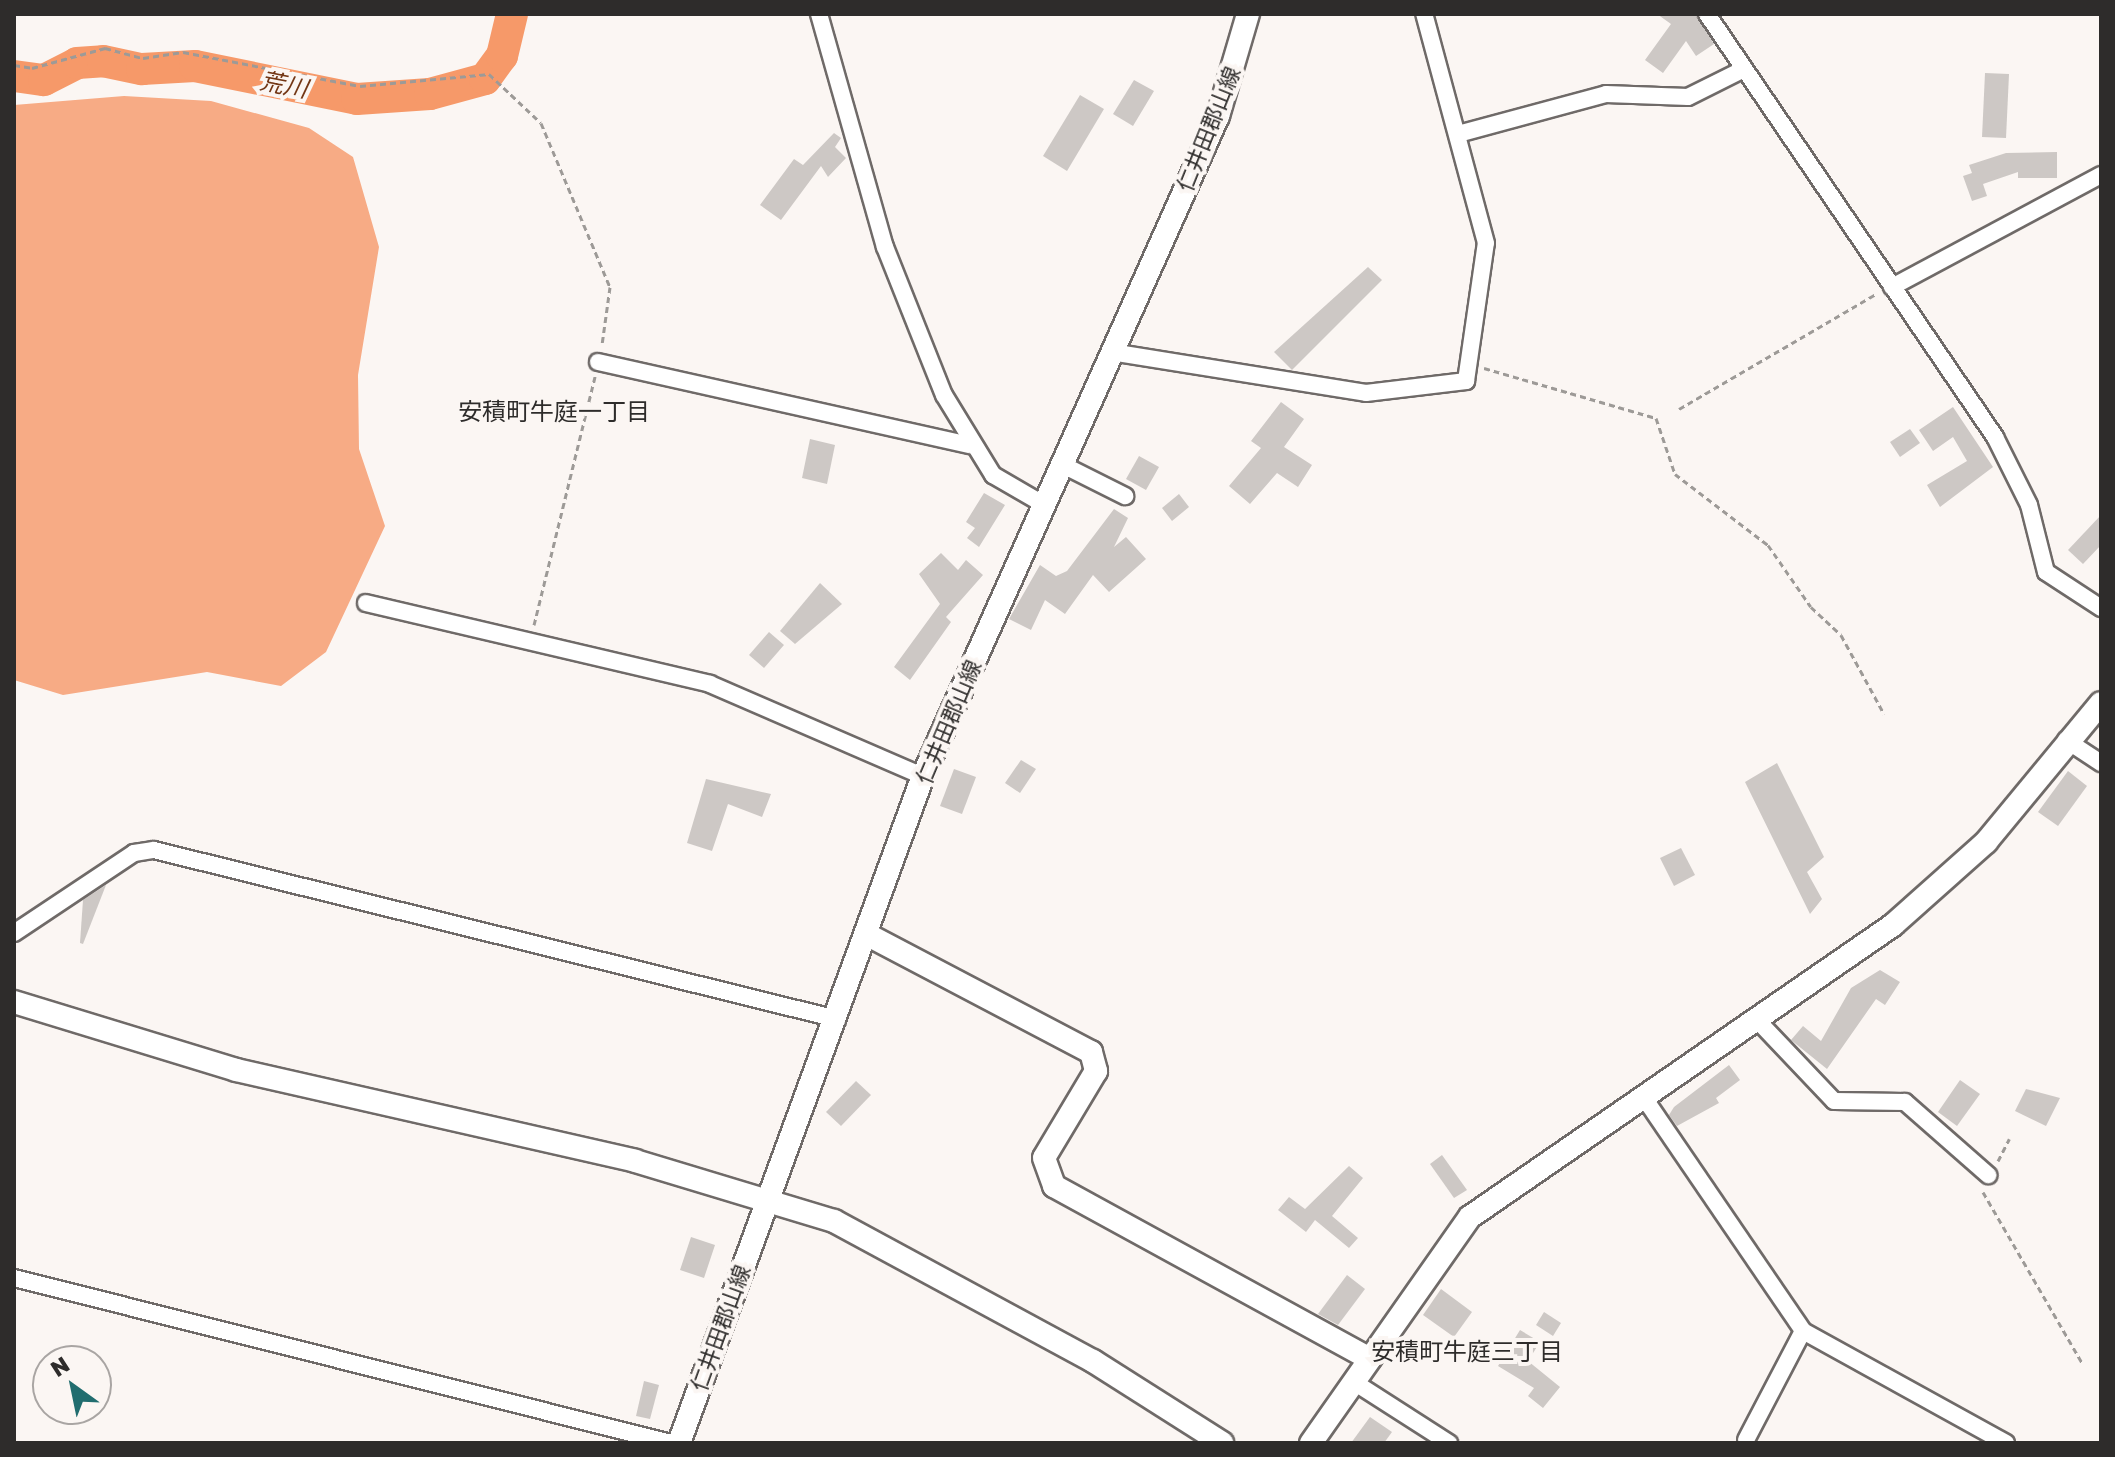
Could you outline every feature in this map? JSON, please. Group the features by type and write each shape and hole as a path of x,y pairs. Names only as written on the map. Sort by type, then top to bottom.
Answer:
{"street":[{"path":"819,14 885,247 970,445 993,475 1043,504"},
{"name":"仁井田郡山線","path":"679,1443 767,1198 868,935 923,776 1218,116 1248,14"},
{"path":"1111,352 1396,394 1456,386 1472,365 1486,243 1424,14"},
{"path":"1707,14 1995,437 2029,505 2042,566 2101,608"},
{"path":"1458,134 1606,94 1688,97 1744,69"},
{"path":"1892,287 2101,175"},
{"path":"598,362 970,445"},
{"path":"1061,464 1125,496"},
{"path":"366,603 729,690 923,776"},
{"path":"1311,1443 1470,1217 1759,1022 1946,881 2101,703"},
{"path":"2066,740 2101,763"},
{"path":"14,933 134,853 154,850 837,1019"},
{"path":"868,935 1091,1052 1096,1071 1044,1158 1054,1186 1370,1359"},
{"path":"14,1002 236,1070 635,1161 767,1198 834,1221 1093,1361 1222,1443"},
{"path":"1759,1022 1834,1101 1905,1102 1988,1175"},
{"path":"1645,1099 1803,1331 2006,1443"},
{"path":"14,1278 671,1443"},
{"path":"1746,1440 1803,1331"},
{"path":"1354,1382 1449,1443"}],"path":[{"path":"14,65 32,68 105,48 143,58 183,52 360,86 489,74 541,123 610,287 598,362 529,643"},
{"path":"1679,409 1892,287"},
{"path":"1472,365 1656,418 1675,474 1758,534 1811,607 1841,635 1884,714"},
{"path":"2009,1139 1988,1175 1985,1195 2082,1363"}],"shaded area":[{"path":"124,96 211,101 309,128 353,157 379,247 358,375 359,449 385,526 326,652 281,686 207,672 63,695 14,680 14,105"}],"building":[{"path":"1657,14 1696,14 1714,44 1696,56 1686,41 1663,73 1645,60 1671,24"},
{"path":"1985,73 2009,74 2006,138 1982,137"},
{"path":"1134,80 1154,91 1133,126 1113,114"},
{"path":"1080,95 1104,109 1067,171 1043,156"},
{"path":"834,133 841,138 835,147 846,158 828,177 821,166 781,220 760,205 794,159 803,165"},
{"path":"2057,152 2057,178 2018,178 2018,172 1983,184 1987,196 1972,201 1963,176 1972,173 1969,165 2006,153"},
{"path":"1368,267 1382,280 1292,370 1274,352"},
{"path":"1281,402 1304,419 1284,447 1312,465 1298,487 1277,473 1250,504 1229,486 1261,448 1251,441"},
{"path":"1953,407 1993,467 1940,507 1927,485 1967,461 1953,437 1933,451 1919,430"},
{"path":"1910,429 1920,443 1900,457 1890,442"},
{"path":"810,439 835,445 827,484 802,478"},
{"path":"1139,456 1159,467 1146,490 1126,479"},
{"path":"984,493 1005,505 979,547 967,538 975,528 966,522"},
{"path":"1179,494 1189,507 1172,521 1162,508"},
{"path":"1114,509 1128,518 1114,547 1126,537 1146,559 1109,592 1093,575 1065,614 1045,600 1031,630 1009,619 1040,565 1056,576 1067,571"},
{"path":"2101,515 2101,545 2083,564 2068,550"},
{"path":"941,553 958,570 966,560 983,575 946,617 951,622 910,680 894,667 940,604 919,574"},
{"path":"820,583 842,604 795,644 780,631"},
{"path":"769,632 784,645 764,668 749,655"},
{"path":"1021,760 1036,769 1020,793 1005,783"},
{"path":"1777,763 1824,857 1807,872 1822,899 1810,914 1745,782"},
{"path":"954,769 976,777 962,814 940,806"},
{"path":"2068,771 2087,786 2058,826 2038,812"},
{"path":"706,779 771,794 762,817 728,804 712,851 687,843"},
{"path":"1681,848 1695,875 1674,886 1660,858"},
{"path":"106,885 83,944 80,943 83,900"},
{"path":"1880,970 1900,982 1885,1005 1876,999 1827,1069 1791,1040 1803,1026 1821,1041 1851,988"},
{"path":"1729,1065 1740,1080 1716,1098 1719,1103 1677,1126 1669,1115 1674,1107"},
{"path":"1960,1080 1980,1094 1957,1126 1938,1112"},
{"path":"856,1081 871,1095 841,1126 826,1112"},
{"path":"2026,1089 2060,1098 2046,1126 2015,1111"},
{"path":"1442,1155 1467,1190 1454,1198 1430,1164"},
{"path":"1349,1166 1363,1178 1332,1216 1358,1238 1349,1248 1315,1220 1306,1232 1278,1210 1289,1197 1305,1209"},
{"path":"691,1237 715,1245 704,1278 680,1270"},
{"path":"1347,1275 1365,1289 1338,1325 1318,1314"},
{"path":"1441,1289 1472,1312 1454,1337 1423,1315"},
{"path":"1544,1312 1561,1323 1553,1336 1536,1325"},
{"path":"1520,1330 1540,1342 1528,1361 1560,1387 1543,1408 1528,1396 1534,1388 1498,1366"},
{"path":"644,1381 659,1385 650,1419 636,1416"},
{"path":"1370,1417 1392,1432 1384,1443 1351,1443"}],"waterway":[{"name":"荒川","path":"14,76 44,80 77,63 103,61 142,69 195,66 357,99 430,94 485,79 502,56 512,14"}],"district":[{"name":"安積町牛庭一丁目","path":"554,411"},
{"name":"安積町牛庭三丁目","path":"1467,1351"}]}
